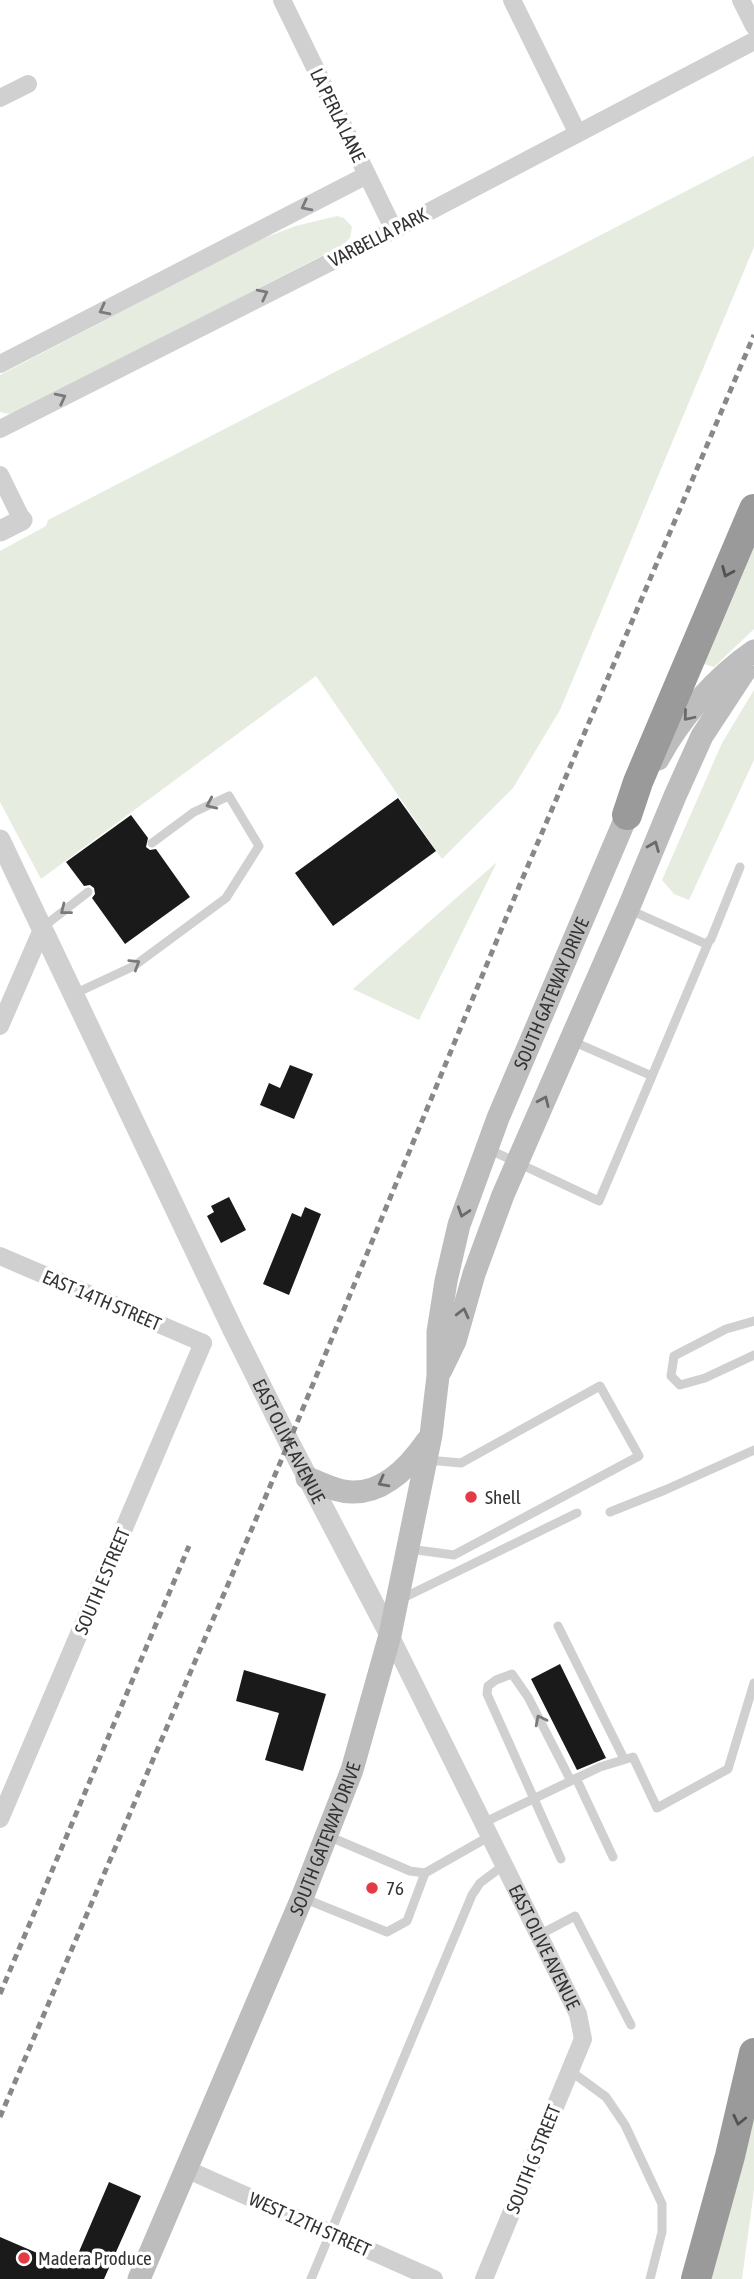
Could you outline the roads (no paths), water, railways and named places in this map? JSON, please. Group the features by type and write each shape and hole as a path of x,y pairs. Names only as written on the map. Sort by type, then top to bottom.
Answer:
{"highway":[{"path":"627,815 638,782 754,509"},
{"path":"696,2279 730,2157 754,2053"}],"main road":[{"name":"SOUTH GATEWAY DRIVE","path":"139,2279 328,1836 352,1770 390,1634 431,1435 438,1376 438,1332 446,1281 459,1226 486,1148 627,815 679,726 725,675 754,651"},
{"name":"SOUTH GATEWAY DRIVE","path":"438,1376 455,1342 474,1273 517,1163 690,760 734,684 754,660"},
{"path":"593,894 628,909"},
{"path":"307,1478 341,1490 367,1490 404,1469 431,1435"}],"street":[{"name":"LA PERLA LANE","path":"282,0 394,230"},
{"path":"512,0 577,132"},
{"path":"741,0 754,26"},
{"name":"VARBELLA PARK","path":"0,429 394,230 754,41"},
{"path":"0,98 28,84"},
{"path":"0,364 367,175"},
{"path":"0,475 22,520 0,531"},
{"name":"EAST OLIVE AVENUE","path":"0,840 233,1330 307,1478 390,1634 578,2014 583,2039"},
{"path":"0,1026 43,927"},
{"name":"EAST 14TH STREET","path":"0,1256 203,1343"},
{"path":"203,1343 233,1330"},
{"name":"SOUTH E STREET","path":"0,1819 203,1343"},
{"name":"SOUTH G STREET","path":"484,2279 583,2039"},
{"name":"WEST 12TH STREET","path":"186,2169 434,2279"}],"lane":[{"path":"74,994 134,966 226,898 259,846 229,796 194,812 152,843"},
{"path":"486,1148 599,1201 740,867"},
{"path":"43,927 88,892"},
{"path":"628,909 706,944 709,941"},
{"path":"571,1040 652,1076"},
{"path":"754,1321 726,1329 674,1356 671,1376 680,1385 705,1378 754,1355"},
{"path":"407,1549 454,1555 639,1456 600,1386 461,1463 425,1460"},
{"path":"610,1512 754,1450"},
{"path":"397,1601 577,1513"},
{"path":"558,1626 624,1759"},
{"path":"561,1859 487,1694 488,1686 512,1674 573,1779 613,1857"},
{"path":"302,1898 387,1932 407,1921 425,1873 533,1799 573,1779 624,1759 633,1757 657,1808 728,1769 754,1683"},
{"path":"328,1836 410,1871 425,1873"},
{"path":"311,2279 472,1895 480,1882 504,1865"},
{"path":"539,1936 575,1916 631,2025"},
{"path":"569,2070 606,2097 625,2125 662,2204 662,2232 650,2279"}],"railway":[{"path":"0,2117 289,1442 521,882 754,335"},
{"path":"0,1994 189,1546"}],"place":[{"name":"Shell","path":"471,1497"},
{"name":"76","path":"372,1888"},
{"name":"Madera Produce","path":"24,2258"}]}
